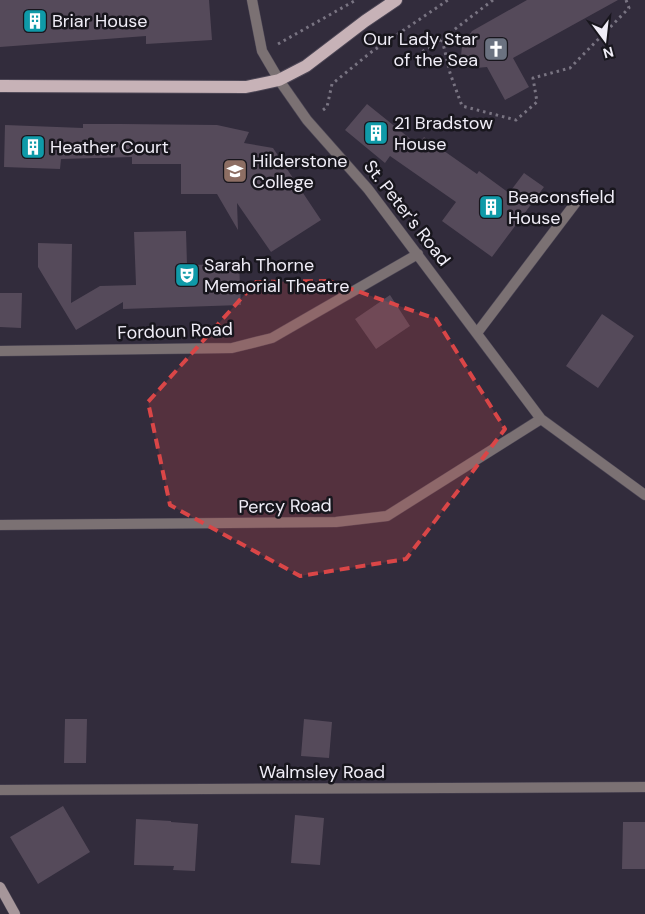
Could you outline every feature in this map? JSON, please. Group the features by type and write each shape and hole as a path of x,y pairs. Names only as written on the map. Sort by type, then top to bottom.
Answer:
{"main road":[{"path":"0,86 246,87 279,80 306,66 396,0"},
{"path":"0,887 15,914"}],"street":[{"name":"St. Peter's Road","path":"252,0 262,51 279,80 307,120 368,189 541,419 645,495"},
{"path":"478,333 580,197"},
{"name":"Fordoun Road","path":"0,351 232,348 272,338 418,254"},
{"name":"Percy Road","path":"0,525 336,522 387,516 541,419"},
{"name":"Walmsley Road","path":"0,790 645,787"}],"path":[{"path":"262,51 356,0"},
{"path":"307,120 327,107 332,84 370,53 448,0"},
{"path":"417,55 442,39 494,0"},
{"path":"442,39 450,72 462,106 516,120 537,102 533,78 570,68 629,8 626,0"}],"highlighted area":[{"path":"329,281 436,319 505,429 406,559 300,576 170,505 148,402 256,282"}],"building":[{"path":"0,0 209,0 212,40 146,44 146,36 0,47"},
{"name":"Our Lady Star of the Sea","path":"527,0 618,0 513,58 529,87 505,100 487,67 471,67 463,61 461,56 462,46 472,31"},
{"path":"367,104 418,145 424,137 477,174 479,171 509,193 524,173 544,187 492,257 442,221 456,202 390,156 385,163 345,130"},
{"path":"83,124 217,125 249,132 244,143 273,148 321,220 271,252 237,203 238,230 217,194 181,194 181,164 132,164 132,157 61,159 60,169 4,167 5,125 83,128"},
{"name":"Sarah Thorne Memorial Theatre","path":"186,231 187,265 239,264 241,305 123,309 123,302 76,330 38,267 38,243 72,244 71,303 100,286 136,285 134,232"},
{"path":"0,293 22,293 21,328 0,327"},
{"path":"390,295 410,326 376,349 355,319"},
{"path":"602,314 634,336 598,388 566,366"},
{"path":"65,719 87,719 86,763 64,763"},
{"path":"304,719 332,722 329,758 301,756"},
{"path":"63,806 90,852 38,884 10,837"},
{"path":"295,815 324,818 320,865 291,863"},
{"path":"136,819 198,824 195,871 173,870 174,866 134,865"},
{"path":"623,822 645,822 645,869 622,869"}],"place":[{"name":"Briar House","path":"35,21"},
{"name":"Our Lady Star of the Sea","path":"496,49"},
{"name":"21 Bradstow House","path":"376,133"},
{"name":"Heather Court","path":"33,147"},
{"name":"Hilderstone College","path":"235,171"},
{"name":"Beaconsfield House","path":"491,207"},
{"name":"Sarah Thorne Memorial Theatre","path":"187,275"}]}
